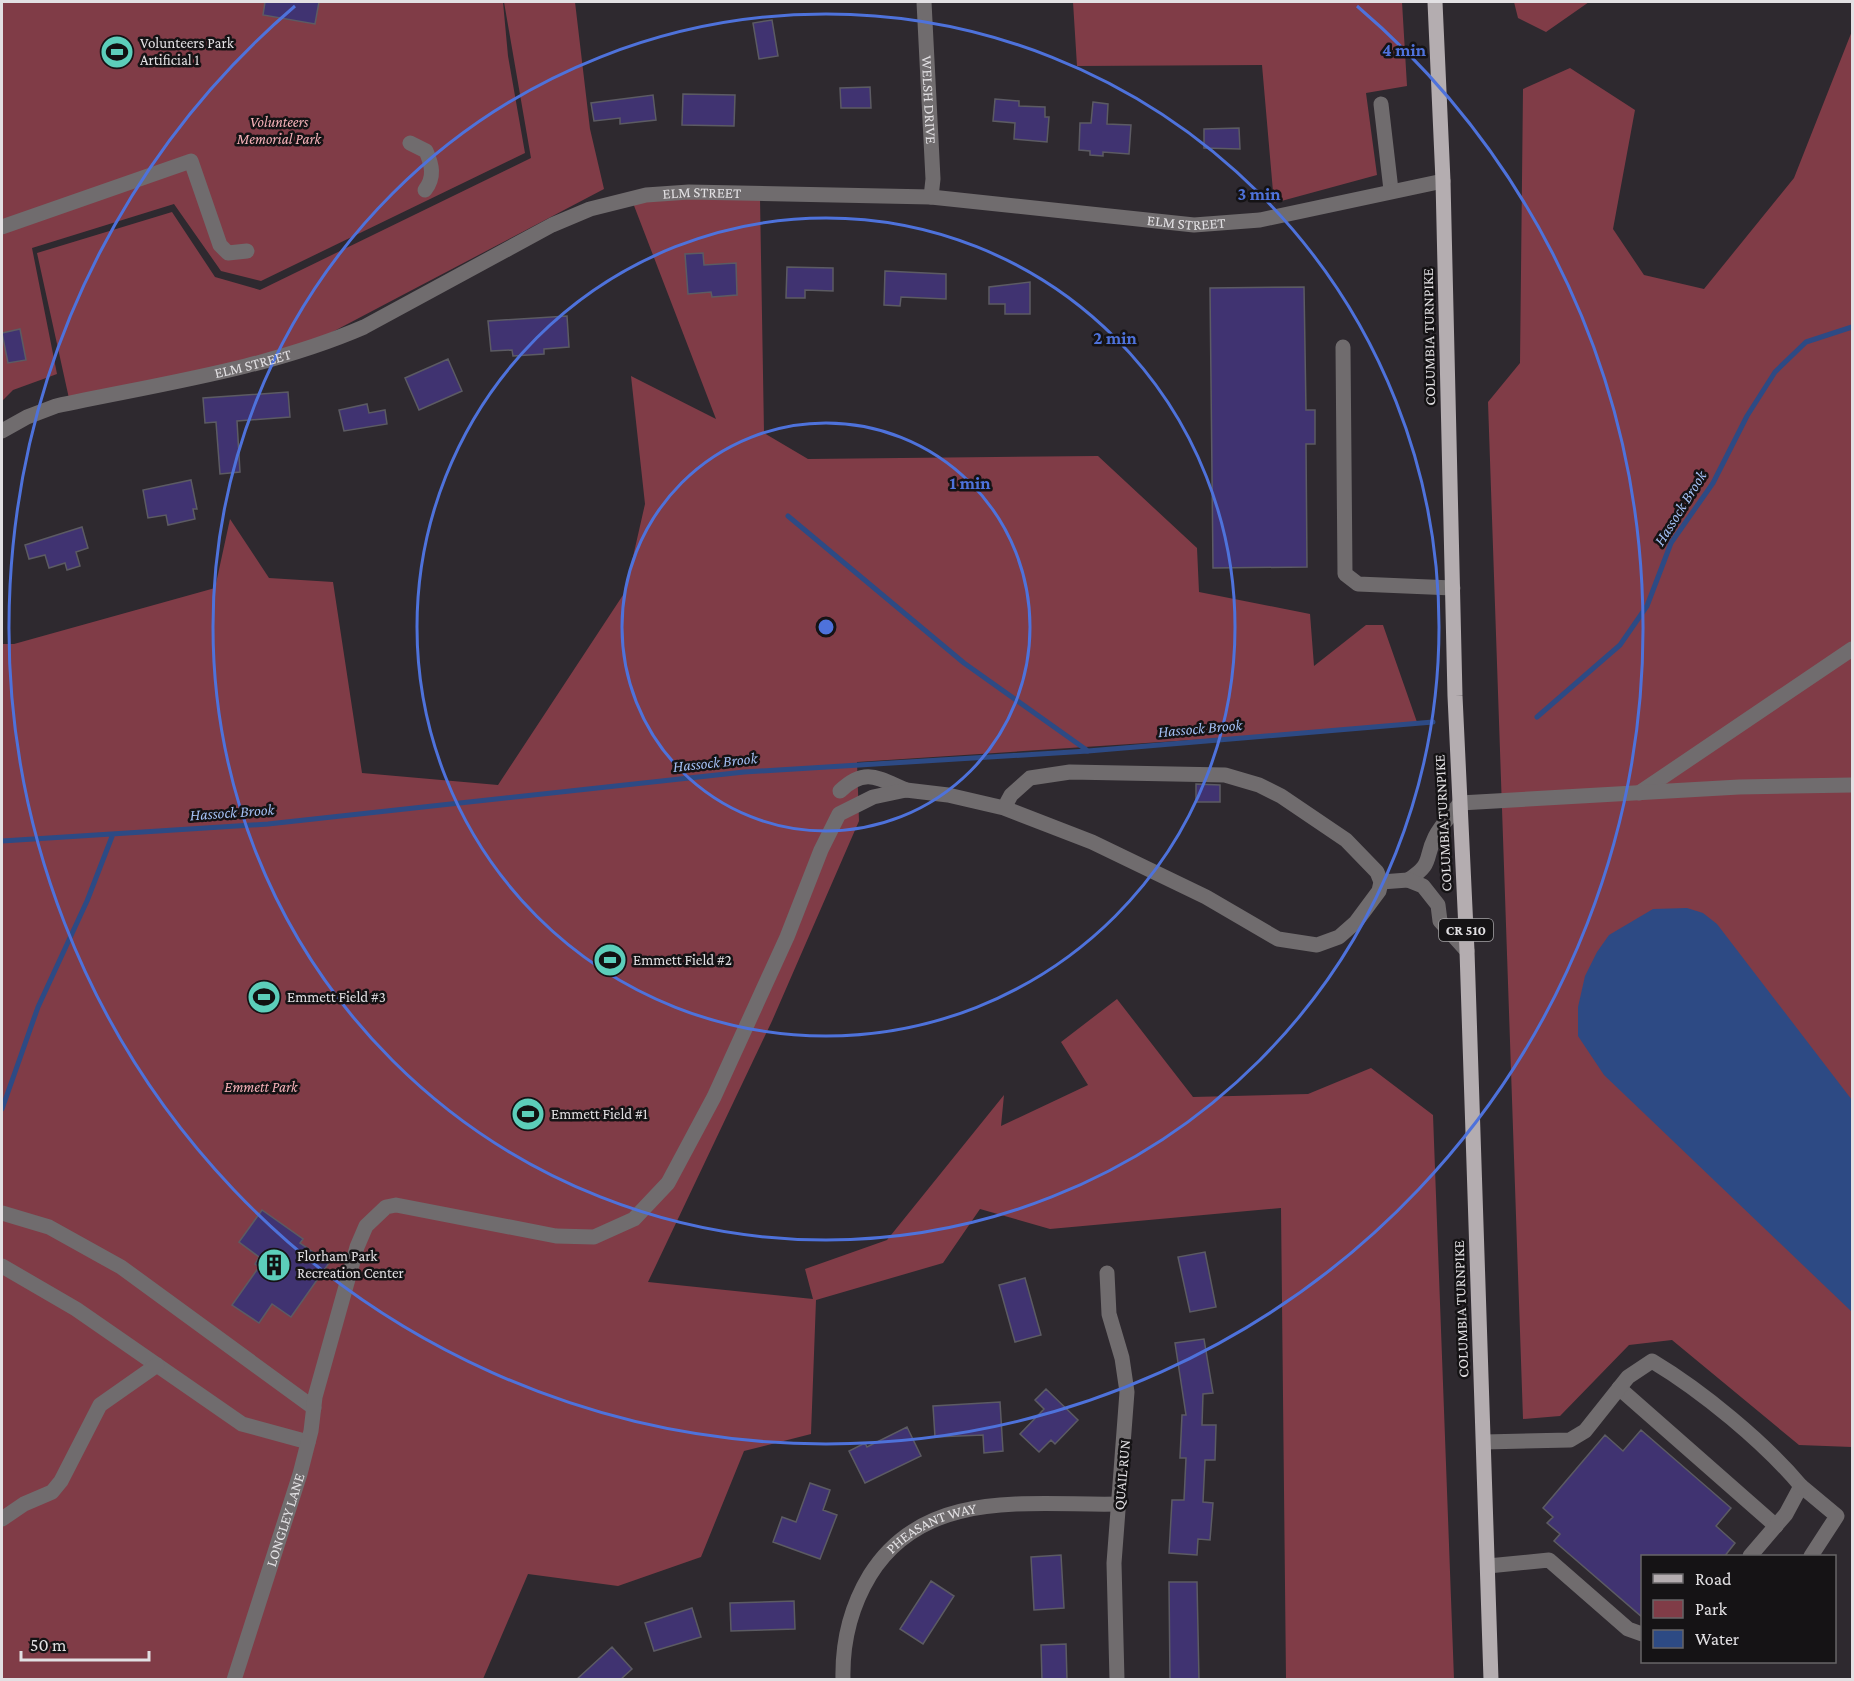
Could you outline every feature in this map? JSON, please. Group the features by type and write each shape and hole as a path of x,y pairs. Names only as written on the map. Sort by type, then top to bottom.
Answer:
{"main road":[{"name":"COLUMBIA TURNPIKE","path":"1436,2 1460,803 1491,1680"}],"street":[{"name":"WELSH DRIVE","path":"924,2 933,179 931,197"},
{"path":"1381,104 1391,190"},
{"path":"410,143 426,151 431,165 431,182 425,190"},
{"path":"2,227 191,161 220,246 228,253 247,251"},
{"name":"ELM STREET","path":"4,424 56,406 283,356 332,341 364,327 552,225 616,201 646,195 689,192 931,197 1194,225 1260,220 1391,190 1443,181"},
{"path":"1343,347 1345,574 1358,584 1453,588"},
{"path":"1638,793 1852,649"},
{"path":"840,791 858,777 870,776 906,790 948,795 1004,808 1092,842 1206,897 1278,939 1317,945 1339,937 1371,903 1379,891 1381,882 1377,872 1358,849 1303,809 1259,785 1225,775 1070,772 1030,778 1011,795 1004,808"},
{"path":"1408,880 1422,870 1432,852 1434,838 1460,803 1802,785 1852,785"},
{"name":"LONGLEY LANE","path":"234,1680 308,1443 325,1359 357,1246 366,1226 386,1208 396,1205 556,1236 594,1236 634,1219 668,1183 714,1097 787,936 821,850 839,814 873,797 906,790"},
{"path":"1381,882 1408,880 1423,885 1437,905 1440,921 1467,951"},
{"path":"2,1213 49,1227 121,1267 314,1408"},
{"path":"2,1266 76,1309 242,1424 308,1443"},
{"name":"QUAIL RUN","path":"1107,1273 1109,1314 1122,1358 1127,1392 1114,1563 1117,1680"},
{"path":"1484,1442 1570,1440 1585,1431 1628,1377 1652,1361 1672,1374 1774,1455 1801,1486 1837,1516 1812,1555"},
{"path":"2,1519 24,1504 52,1492 61,1481 100,1405 157,1365"},
{"path":"1619,1388 1776,1526"},
{"path":"1752,1555 1786,1514 1801,1486"},
{"name":"PHEASANT WAY","path":"843,1680 845,1636 864,1586 878,1562 893,1545 912,1530 954,1511 981,1506 1119,1504"},
{"path":"1488,1566 1549,1560 1628,1629 1641,1634"}],"green space":[{"name":"Volunteers Memorial Park","path":"2,2 503,2 508,56 525,153 261,281 221,271 174,204 32,248 57,374 13,390 2,401"},
{"path":"504,2 575,2 590,129 604,189 281,359 70,403 37,253 172,212 215,277 260,290 531,158"},
{"path":"1073,2 1402,2 1407,86 1366,93 1377,175 1274,203 1262,65 1077,66"},
{"path":"1514,2 1589,2 1546,32 1518,18"},
{"path":"1852,31 1852,1447 1799,1445 1672,1340 1629,1345 1560,1416 1523,1419 1488,402 1520,363 1523,89 1570,68 1635,110 1613,229 1644,275 1704,289 1794,178"},
{"name":"Emmett Park","path":"697,195 760,198 764,433 808,459 1098,456 1197,548 1199,592 1310,614 1314,666 1366,625 1383,625 1418,725 857,762 859,821 772,1021 648,1282 813,1299 805,1269 887,1240 1004,1095 1001,1126 1088,1085 1061,1042 1117,999 1193,1097 1308,1094 1371,1068 1433,1115 1454,1679 1286,1679 1281,1208 1050,1229 980,1209 943,1263 816,1300 811,1434 744,1451 701,1557 618,1586 528,1574 483,1679 2,1680 2,644 14,644 215,588 230,519 269,578 333,582 362,773 498,785 625,592 645,504 631,376 716,419 633,203"}],"water":[{"path":"1687,908 1703,913 1717,924 1852,1100 1852,1312 1604,1075 1578,1036 1578,1007 1585,976 1609,935 1653,909"}],"building":[{"path":"265,2 319,2 315,24 263,15"},
{"path":"772,20 778,56 759,59 753,23"},
{"path":"870,87 871,108 841,108 840,88"},
{"path":"683,94 735,95 734,126 682,125"},
{"path":"653,95 656,120 620,124 620,118 594,121 591,103"},
{"path":"995,99 1019,101 1019,106 1045,107 1045,117 1049,117 1047,142 1014,139 1015,123 993,121"},
{"path":"1093,102 1108,104 1107,124 1131,125 1129,154 1103,152 1103,156 1090,155 1090,151 1079,150 1080,123 1091,123"},
{"path":"1239,128 1240,149 1204,148 1204,129"},
{"path":"703,253 704,265 736,263 737,295 712,297 711,292 688,294 685,254"},
{"path":"787,267 833,268 833,291 805,290 805,298 786,298"},
{"path":"885,271 946,274 946,299 901,297 900,306 884,305"},
{"path":"1030,282 1030,314 1005,314 1005,304 989,304 989,287"},
{"path":"1304,287 1306,410 1315,410 1315,444 1306,444 1307,567 1213,568 1210,288"},
{"path":"567,316 569,347 544,349 544,354 513,356 512,350 491,351 488,321"},
{"path":"20,329 26,360 8,363 2,333"},
{"path":"448,359 462,391 419,410 405,378"},
{"path":"288,392 290,417 237,421 240,472 220,474 216,422 205,423 203,398"},
{"path":"367,404 369,413 385,410 387,424 344,431 339,410"},
{"path":"191,480 197,509 193,509 195,519 168,525 166,515 148,518 143,490"},
{"path":"82,527 88,548 76,552 80,566 67,570 65,563 49,568 45,555 29,559 25,545"},
{"path":"1196,784 1220,785 1220,802 1196,802"},
{"name":"Florham Park Recreation Center","path":"262,1210 303,1239 300,1243 329,1263 291,1317 272,1304 259,1323 232,1305 259,1267 255,1264 259,1257 239,1242"},
{"path":"1205,1252 1216,1307 1190,1312 1178,1257"},
{"path":"1025,1278 1041,1335 1015,1342 999,1285"},
{"path":"1204,1339 1213,1393 1203,1394 1202,1425 1216,1425 1215,1460 1205,1460 1203,1502 1213,1503 1210,1540 1198,1539 1197,1555 1169,1553 1172,1500 1184,1500 1186,1458 1180,1458 1182,1415 1186,1415 1175,1343"},
{"path":"1046,1389 1078,1420 1055,1444 1051,1440 1039,1452 1020,1434 1044,1409 1035,1400"},
{"path":"1000,1402 1003,1451 984,1453 983,1435 935,1437 933,1406"},
{"path":"907,1427 921,1456 865,1483 849,1451 865,1443 867,1447"},
{"path":"1641,1430 1731,1508 1716,1526 1735,1543 1726,1555 1641,1555 1641,1616 1554,1541 1560,1534 1547,1523 1553,1517 1543,1508 1605,1435 1623,1451"},
{"path":"810,1483 830,1490 823,1510 837,1515 820,1559 773,1542 782,1517 796,1522"},
{"path":"1061,1555 1064,1608 1034,1610 1031,1557"},
{"path":"931,1581 954,1596 923,1644 900,1629"},
{"path":"1169,1582 1197,1582 1199,1680 1170,1680"},
{"path":"794,1601 795,1629 731,1631 730,1603"},
{"path":"692,1608 701,1637 654,1651 645,1623"},
{"path":"1066,1644 1067,1680 1042,1680 1041,1645"},
{"path":"612,1647 632,1669 620,1680 576,1680"}],"waterway":[{"name":"Hassock Brook","path":"1537,717 1620,645 1647,606 1671,543 1713,483 1747,416 1775,372 1806,342 1852,327"},
{"path":"788,516 964,663 1088,751"},
{"name":"Hassock Brook","path":"2,841 268,824 744,772 1088,751 1433,722"},
{"path":"2,1109 38,1007 87,901 113,834"}],"place":[{"name":"Volunteers Park Artificial 1","path":"117,52"},
{"name":"Emmett Field #2","path":"610,960"},
{"name":"Emmett Field #3","path":"264,997"},
{"name":"Emmett Field #1","path":"528,1114"},
{"name":"Florham Park Recreation Center","path":"274,1265"}]}
